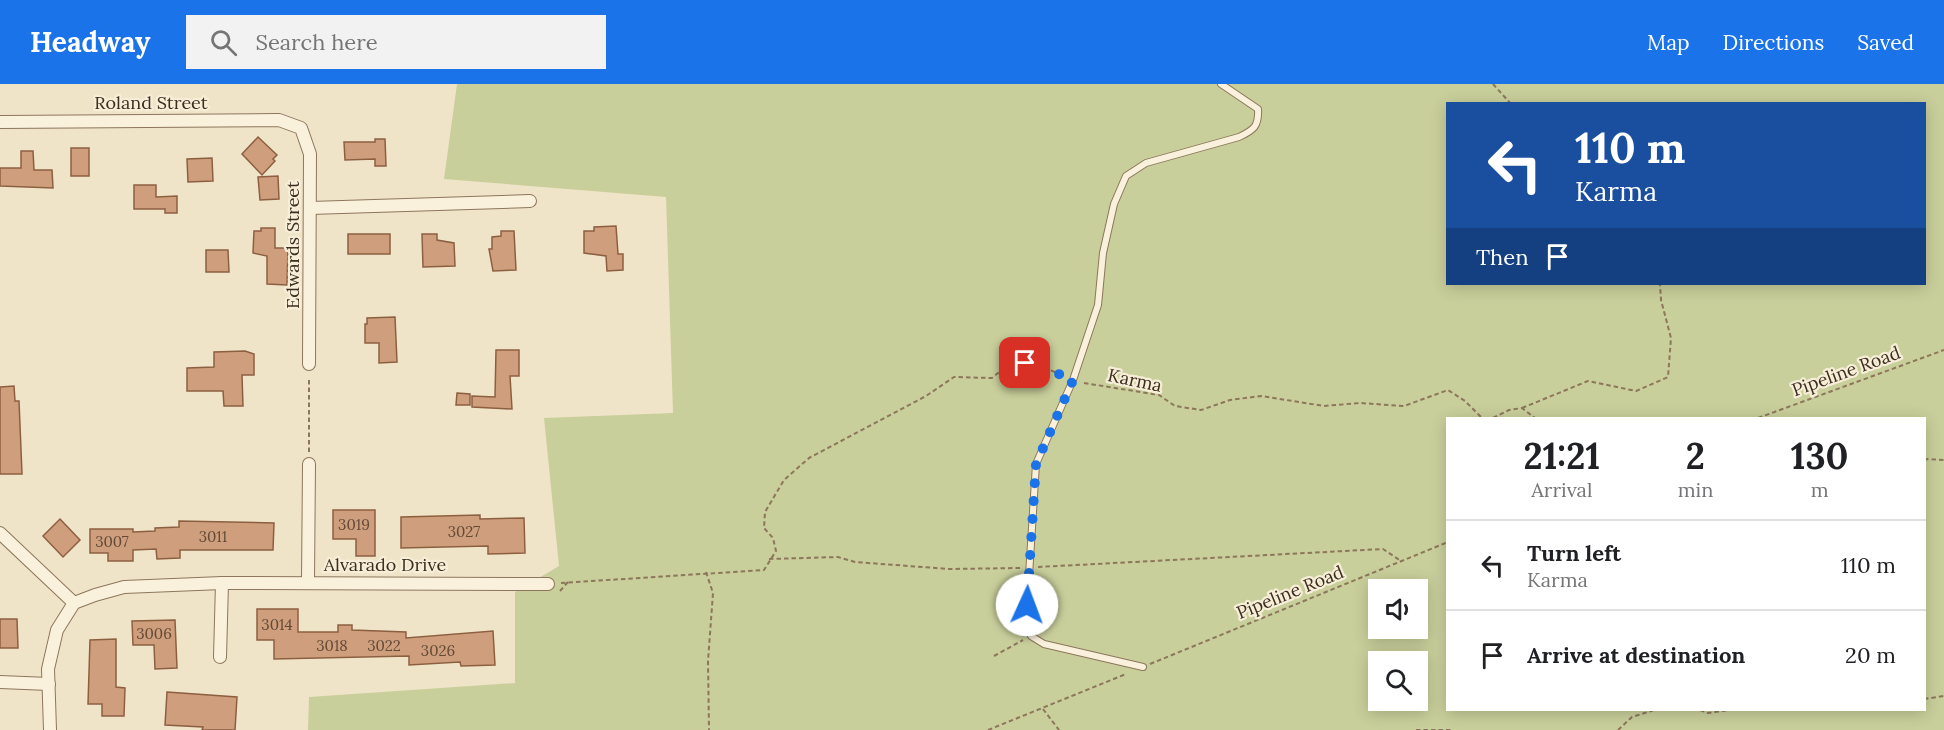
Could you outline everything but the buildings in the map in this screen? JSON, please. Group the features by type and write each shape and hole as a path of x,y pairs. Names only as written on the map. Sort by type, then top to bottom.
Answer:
{"street":[{"name":"Roland Street","path":"0,122 279,120 301,128"},
{"name":"Edwards Street","path":"301,128 310,154 309,364"},
{"path":"310,208 530,201"},
{"path":"308,582 309,464"},
{"path":"0,533 74,603 57,630 51,648 50,730"},
{"path":"220,657 222,583"},
{"name":"Alvarado Drive","path":"74,603 124,587 222,583 548,584"},
{"path":"0,682 49,684"}],"lane":[{"path":"1143,667 1044,644 1031,636 1026,623 1036,464 1073,380 1098,304 1103,253 1114,204 1126,176 1146,163 1239,137 1254,130 1258,122 1258,109 1221,84"}],"path":[{"path":"1493,84 1509,102"},
{"path":"1495,417 1588,381 1636,391 1668,377 1671,338 1661,300 1660,285"},
{"name":"Pipeline Road","path":"1761,417 1944,350"},
{"name":"Karma","path":"769,559 776,551 773,538 764,528 765,512 784,480 809,458 926,396 954,377 992,378 1006,365 1025,363 1073,380 1159,395 1175,406 1201,410 1230,400 1262,396 1324,406 1360,403 1404,406 1449,390 1465,401 1481,417"},
{"path":"309,364 309,464"},
{"path":"1522,408 1534,417"},
{"path":"1926,459 1944,460"},
{"name":"Pipeline Road","path":"988,730 1446,543"},
{"path":"548,584 764,570 769,559 838,556 855,562 948,569 1088,567 1218,560 1275,553 1383,549 1401,561"},
{"path":"706,572 713,593 708,661 709,730"},
{"path":"994,656 1031,636"},
{"path":"1926,699 1944,696"},
{"path":"1042,708 1059,730"},
{"path":"1618,730 1632,717 1651,711"},
{"path":"1703,711 1708,713 1723,711"},
{"path":"1416,730 1452,730"}],"green space":[{"path":"457,84 1944,84 1944,730 308,730 309,697 515,683 515,592 559,566 544,418 673,413 666,197 444,179"}],"route":[{"path":"1025,363 1073,380 1036,464 1027,605"}]}
